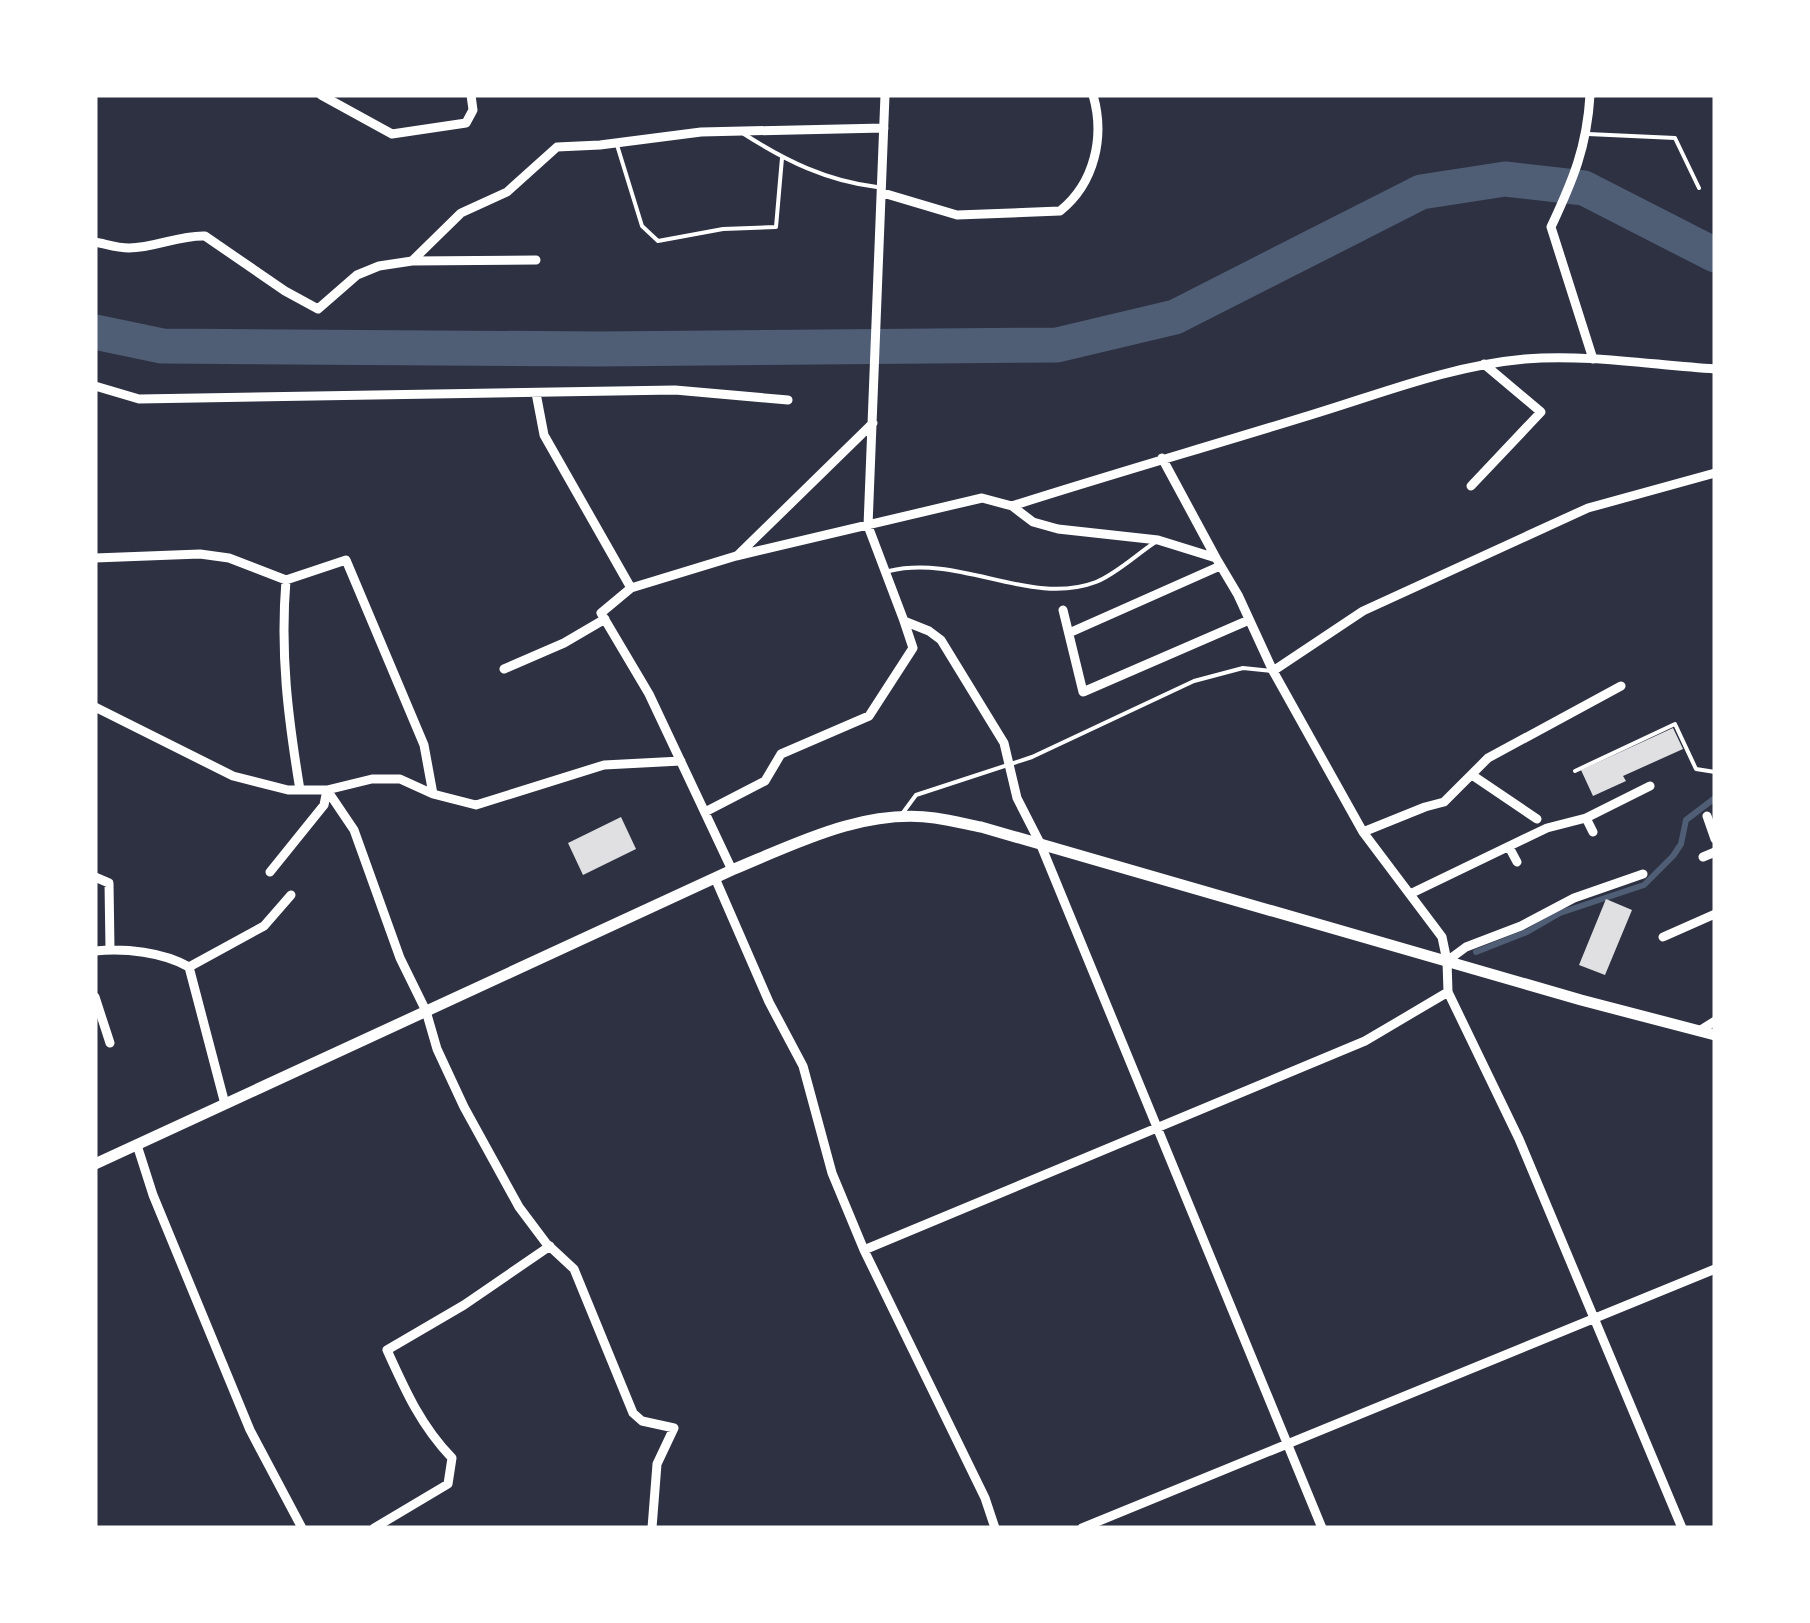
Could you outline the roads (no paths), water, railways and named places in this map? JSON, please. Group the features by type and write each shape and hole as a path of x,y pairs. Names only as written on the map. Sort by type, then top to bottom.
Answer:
{"street":[{"path":"322,95 392,134 466,123 473,110 471,95"},
{"path":"705,812 765,782 782,754 869,716 914,648 868,526 885,95"},
{"path":"883,190 957,215 1060,211 1073,201 1094,164 1100,120 1094,95"},
{"path":"1590,95 1588,134 1578,169 1551,227 1593,359"},
{"path":"412,261 461,213 507,192 557,147 702,132 884,128"},
{"path":"95,242 142,248 205,236 318,309 356,274 379,266 412,261 536,260"},
{"path":"1012,506 1429,376 1484,364 1593,359 1715,368"},
{"path":"1472,486 1542,412 1484,364"},
{"path":"95,386 139,399 675,390 788,400"},
{"path":"536,393 544,435 631,588"},
{"path":"736,556 873,423"},
{"path":"1162,458 1272,671 1363,832 1442,938 1448,992 1519,1139 1682,1528"},
{"path":"1272,671 1362,611 1588,508 1715,473"},
{"path":"732,870 649,694 601,613 631,588 736,556 982,498 1012,506 1034,522 1058,529 1158,540 1218,562"},
{"path":"95,558 200,554 229,558 286,580 346,560 424,745 433,794"},
{"path":"1069,633 1218,562"},
{"path":"286,580 282,637 287,711 300,790"},
{"path":"1063,610 1082,692 1249,620"},
{"path":"504,669 564,644 605,620"},
{"path":"904,621 941,640 1004,743 1017,798 1040,843 1322,1528"},
{"path":"1363,832 1444,802 1488,758 1621,686"},
{"path":"95,707 233,776 288,790 327,790 372,779 400,779 433,794 476,806 604,764 681,761"},
{"path":"1472,775 1537,819"},
{"path":"1410,894 1547,828 1586,818 1650,786"},
{"path":"270,872 324,805 327,790"},
{"path":"327,790 354,830 400,958 426,1011 437,1049 480,1137 519,1208 574,1269 633,1413 642,1421 674,1428 656,1464 652,1528"},
{"path":"1706,816 1715,839"},
{"path":"95,1164 732,870 830,829 898,818 932,817 1040,843 1715,1035"},
{"path":"1586,818 1593,832"},
{"path":"1510,847 1517,862"},
{"path":"1703,857 1715,852"},
{"path":"1447,961 1466,947 1574,898 1643,874"},
{"path":"95,877 109,883 110,950"},
{"path":"714,878 768,1002 803,1066 832,1174 864,1250 985,1498 995,1528"},
{"path":"189,967 267,930 291,895"},
{"path":"1540,898 1546,913"},
{"path":"1663,937 1715,914"},
{"path":"95,951 174,958 189,967 224,1104"},
{"path":"864,1250 1364,1041 1448,992"},
{"path":"95,997 110,1043"},
{"path":"1699,1031 1715,1021"},
{"path":"138,1145 153,1195 250,1430 302,1528"},
{"path":"374,1528 448,1484 452,1458 430,1436 388,1350 464,1305 550,1246"},
{"path":"1082,1528 1715,1269"}],"lane":[{"path":"740,131 782,158 844,183 883,190"},
{"path":"1588,134 1675,138 1699,188"},
{"path":"617,143 642,226 658,241 723,229 776,227 782,158"},
{"path":"884,572 913,565 935,566 1026,587 1069,587 1098,582 1158,540"},
{"path":"898,818 916,795 1032,756 1194,681 1243,668 1272,671"},
{"path":"1575,771 1675,724 1696,768 1715,772"}],"waterway":[{"path":"95,332 162,346 599,349 1057,345 1175,317 1421,192 1505,179 1584,188 1715,255"},
{"path":"1476,952 1527,932 1560,913 1644,885 1681,844 1686,820 1715,798"}]}
